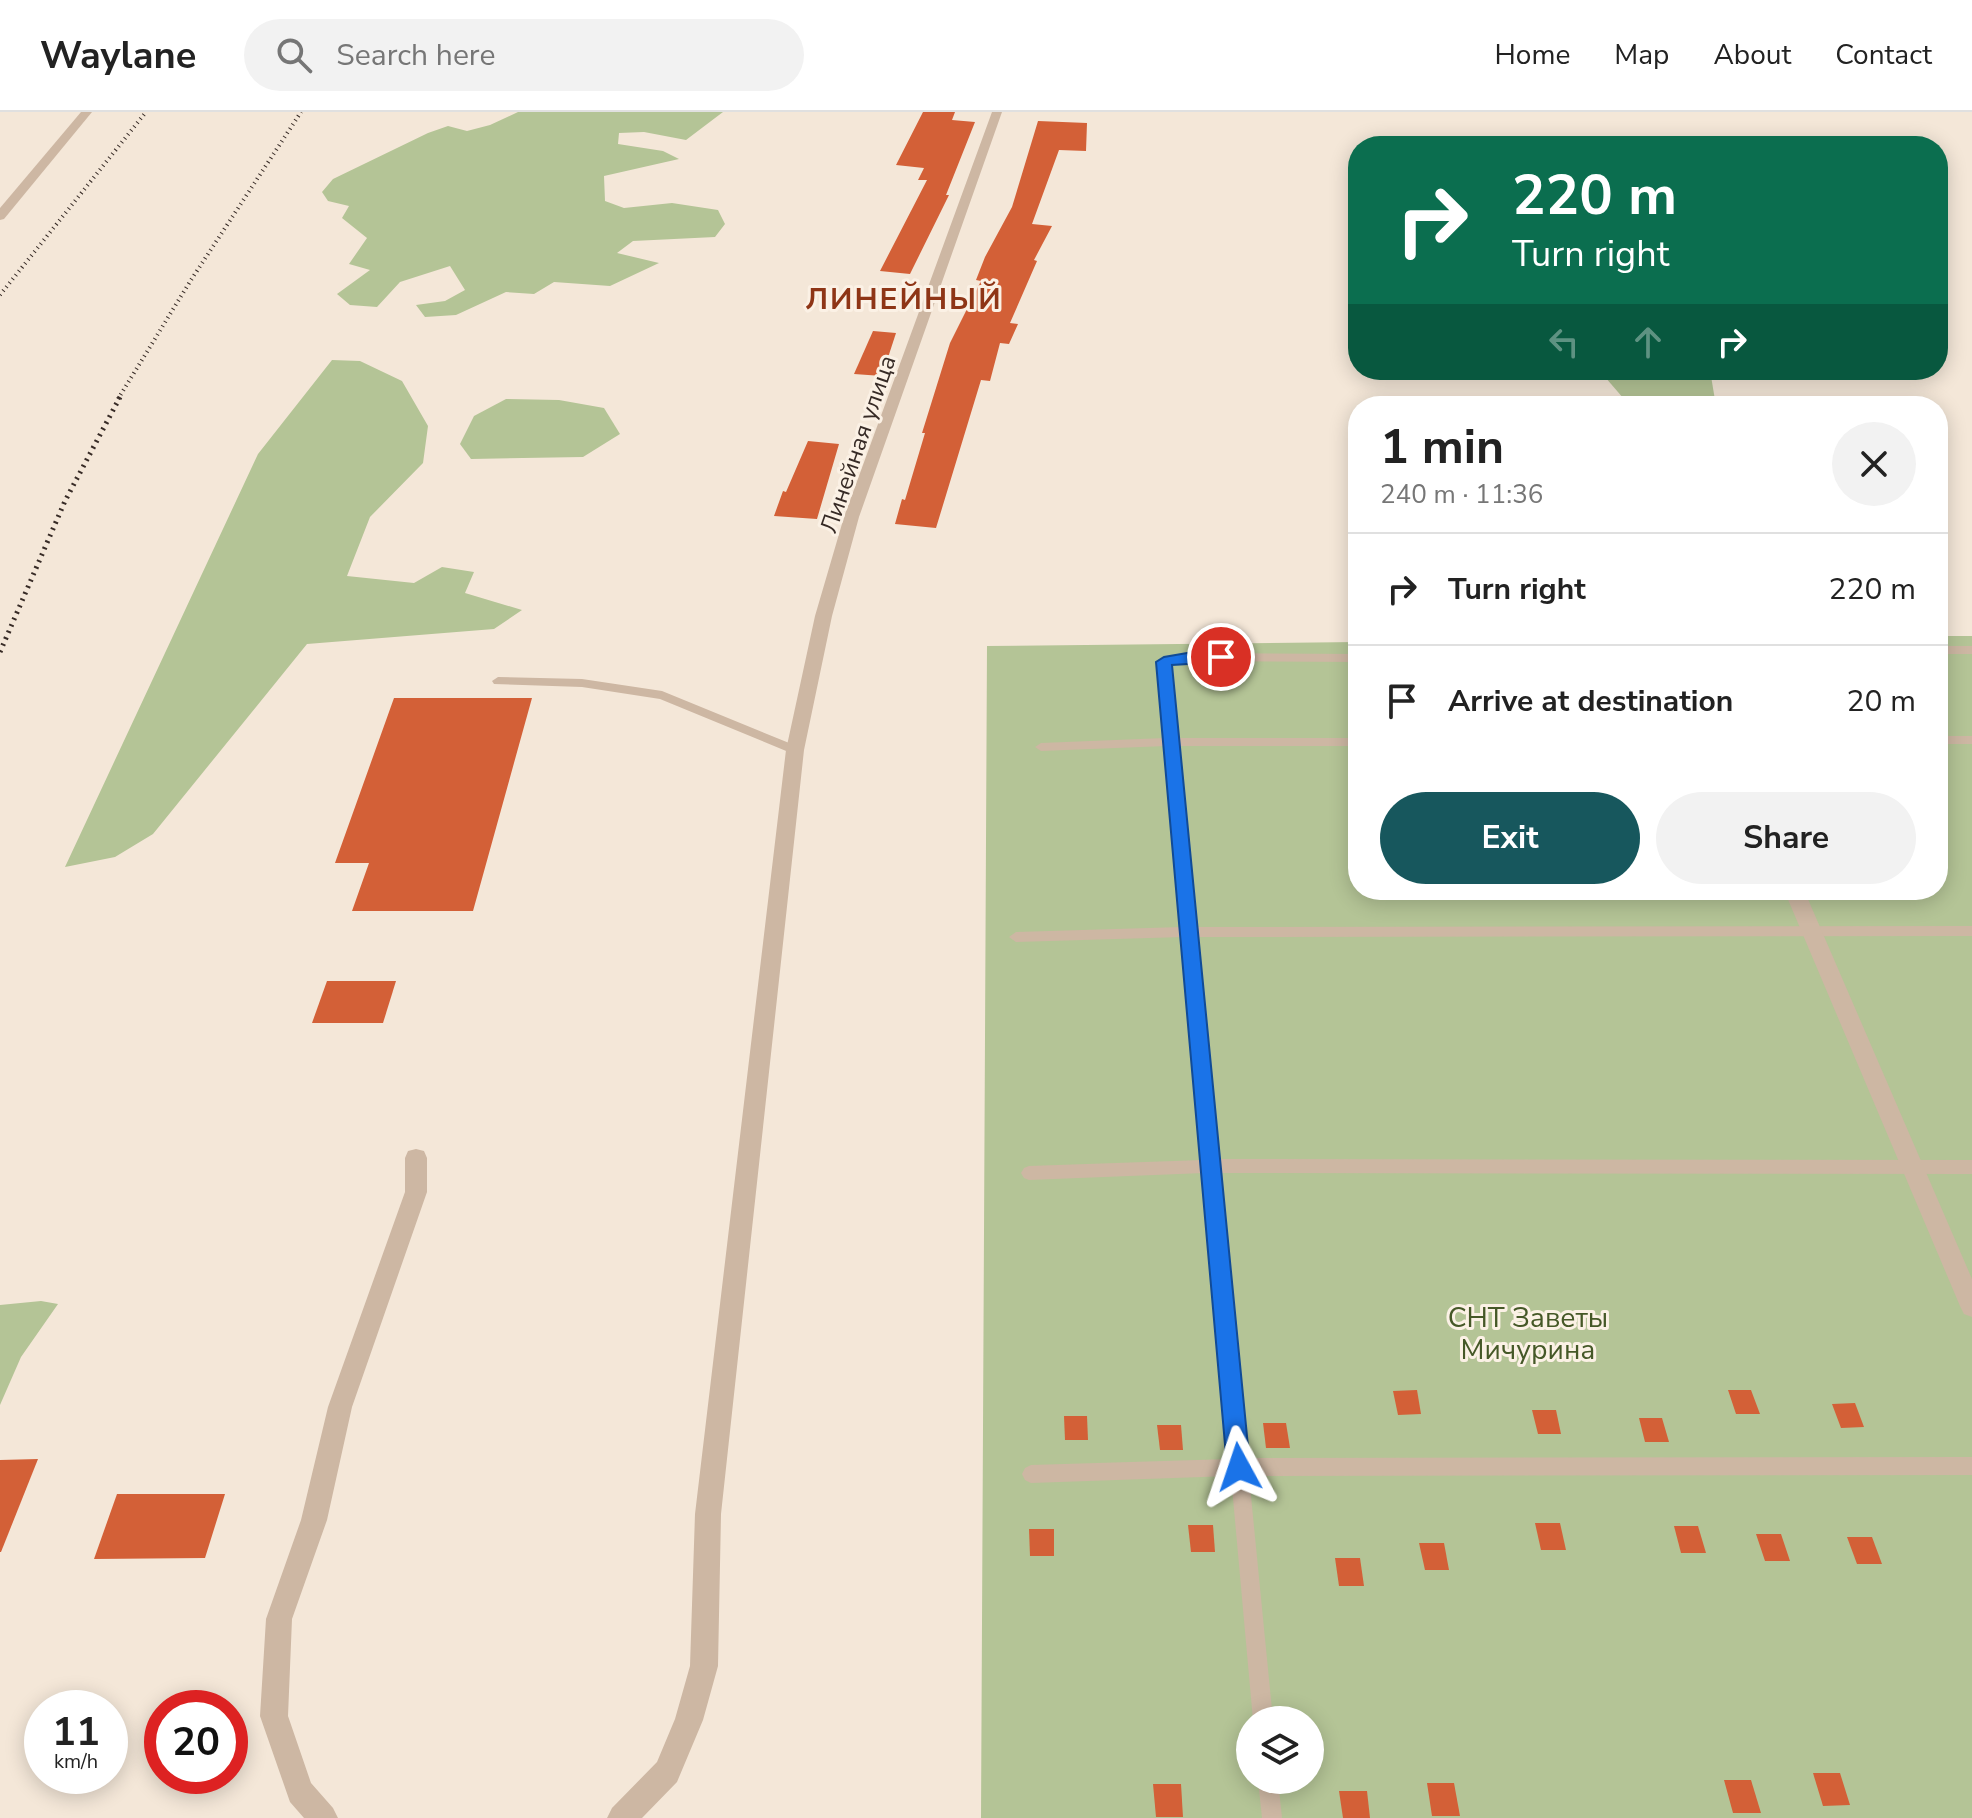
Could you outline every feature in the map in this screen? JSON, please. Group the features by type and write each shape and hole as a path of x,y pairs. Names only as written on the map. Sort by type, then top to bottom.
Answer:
{"street":[{"path":"0,216 87,112"},
{"name":"Линейная улица","path":"622,1818 667,1772 689,1720 704,1666 708,1514 795,750 812,659 862,487 897,398 997,112"},
{"path":"1798,900 1972,1306"},
{"path":"323,1818 300,1792 274,1716 279,1619 314,1520 340,1407 416,1192 416,1158"}],"lane":[{"path":"1948,650 1972,650"},
{"path":"1262,1706 1164,662 1193,657 1348,658"},
{"path":"498,681 582,683 662,695 795,750"},
{"path":"1948,740 1972,740"},
{"path":"1041,747 1172,742 1348,742"},
{"path":"1016,937 1189,932 1972,931"},
{"path":"1029,1173 1211,1166 1972,1167"},
{"path":"1031,1474 1239,1467 1972,1466"},
{"path":"1269,1794 1272,1818"}],"green space":[{"path":"518,112 723,112 686,140 644,132 619,133 618,144 663,151 679,159 604,176 605,201 624,208 672,203 718,210 725,224 715,237 633,241 617,253 659,263 610,286 554,282 534,294 506,292 456,315 425,317 416,305 445,301 465,290 450,266 400,282 377,307 350,305 337,294 370,270 349,264 367,238 342,218 349,206 328,201 322,192 333,179 428,133 448,126 467,131 490,125"},
{"path":"332,360 360,361 402,381 428,426 423,463 370,517 347,576 414,583 442,567 474,572 465,593 522,610 494,629 307,644 153,834 115,857 65,867 258,454"},
{"path":"1608,380 1712,380 1714,396 1621,396"},
{"path":"506,399 559,400 604,408 620,434 583,457 471,459 460,444 474,416"},
{"name":"СНТ Заветы Мичурина","path":"1948,636 1972,636 1972,1818 981,1818 987,646 1348,642 1348,900 1948,900"},
{"path":"41,1301 58,1304 21,1357 0,1405 0,1305"}],"building":[{"path":"923,112 955,112 952,120 975,122 946,195 949,195 910,274 880,271 927,180 918,180 924,168 896,165"},
{"path":"1038,121 1087,123 1086,151 1059,150 1032,224 1052,226 1034,260 1037,261 1010,323 1018,324 1009,344 1000,343 990,381 981,380 936,528 895,524 902,499 905,500 950,343 981,281 976,280 985,257 1012,207"},
{"path":"873,331 896,333 882,376 854,374"},
{"path":"808,441 839,444 817,519 774,516 783,491 786,492"},
{"path":"394,698 532,698 473,911 352,911 369,863 335,863"},
{"path":"327,981 396,981 383,1023 312,1023"},
{"path":"1417,1390 1421,1414 1398,1415 1393,1391"},
{"path":"1728,1390 1751,1390 1760,1414 1736,1414"},
{"path":"1855,1403 1864,1427 1841,1428 1832,1404"},
{"path":"1532,1410 1556,1410 1561,1434 1538,1434"},
{"path":"1064,1416 1087,1416 1088,1440 1065,1440"},
{"path":"1639,1418 1662,1418 1669,1442 1645,1442"},
{"path":"1263,1423 1286,1423 1290,1448 1266,1448"},
{"path":"1157,1425 1181,1425 1183,1450 1160,1450"},
{"path":"38,1459 1,1552 0,1552 0,1460"},
{"path":"117,1494 225,1494 205,1558 94,1559"},
{"path":"1535,1523 1560,1523 1566,1550 1541,1550"},
{"path":"1188,1525 1213,1525 1215,1552 1191,1552"},
{"path":"1674,1526 1698,1526 1706,1553 1681,1553"},
{"path":"1029,1529 1054,1529 1054,1556 1030,1556"},
{"path":"1756,1534 1781,1534 1790,1561 1765,1561"},
{"path":"1847,1537 1872,1537 1882,1564 1857,1564"},
{"path":"1419,1543 1444,1543 1449,1570 1425,1570"},
{"path":"1335,1558 1360,1558 1364,1586 1339,1586"},
{"path":"1813,1773 1840,1773 1850,1805 1823,1806"},
{"path":"1724,1780 1751,1780 1761,1813 1733,1813"},
{"path":"1427,1783 1454,1783 1460,1816 1432,1816"},
{"path":"1153,1784 1181,1784 1183,1817 1156,1817"},
{"path":"1339,1791 1367,1791 1370,1818 1343,1818"}],"railway":[{"path":"0,295 146,112"},
{"path":"118,399 191,280 301,112"},
{"path":"0,652 65,501 120,397"}],"district":[{"name":"ЛИНЕЙНЫЙ","path":"904,299"}],"route":[{"path":"1221,657 1193,657 1164,662 1239,1467"}]}
